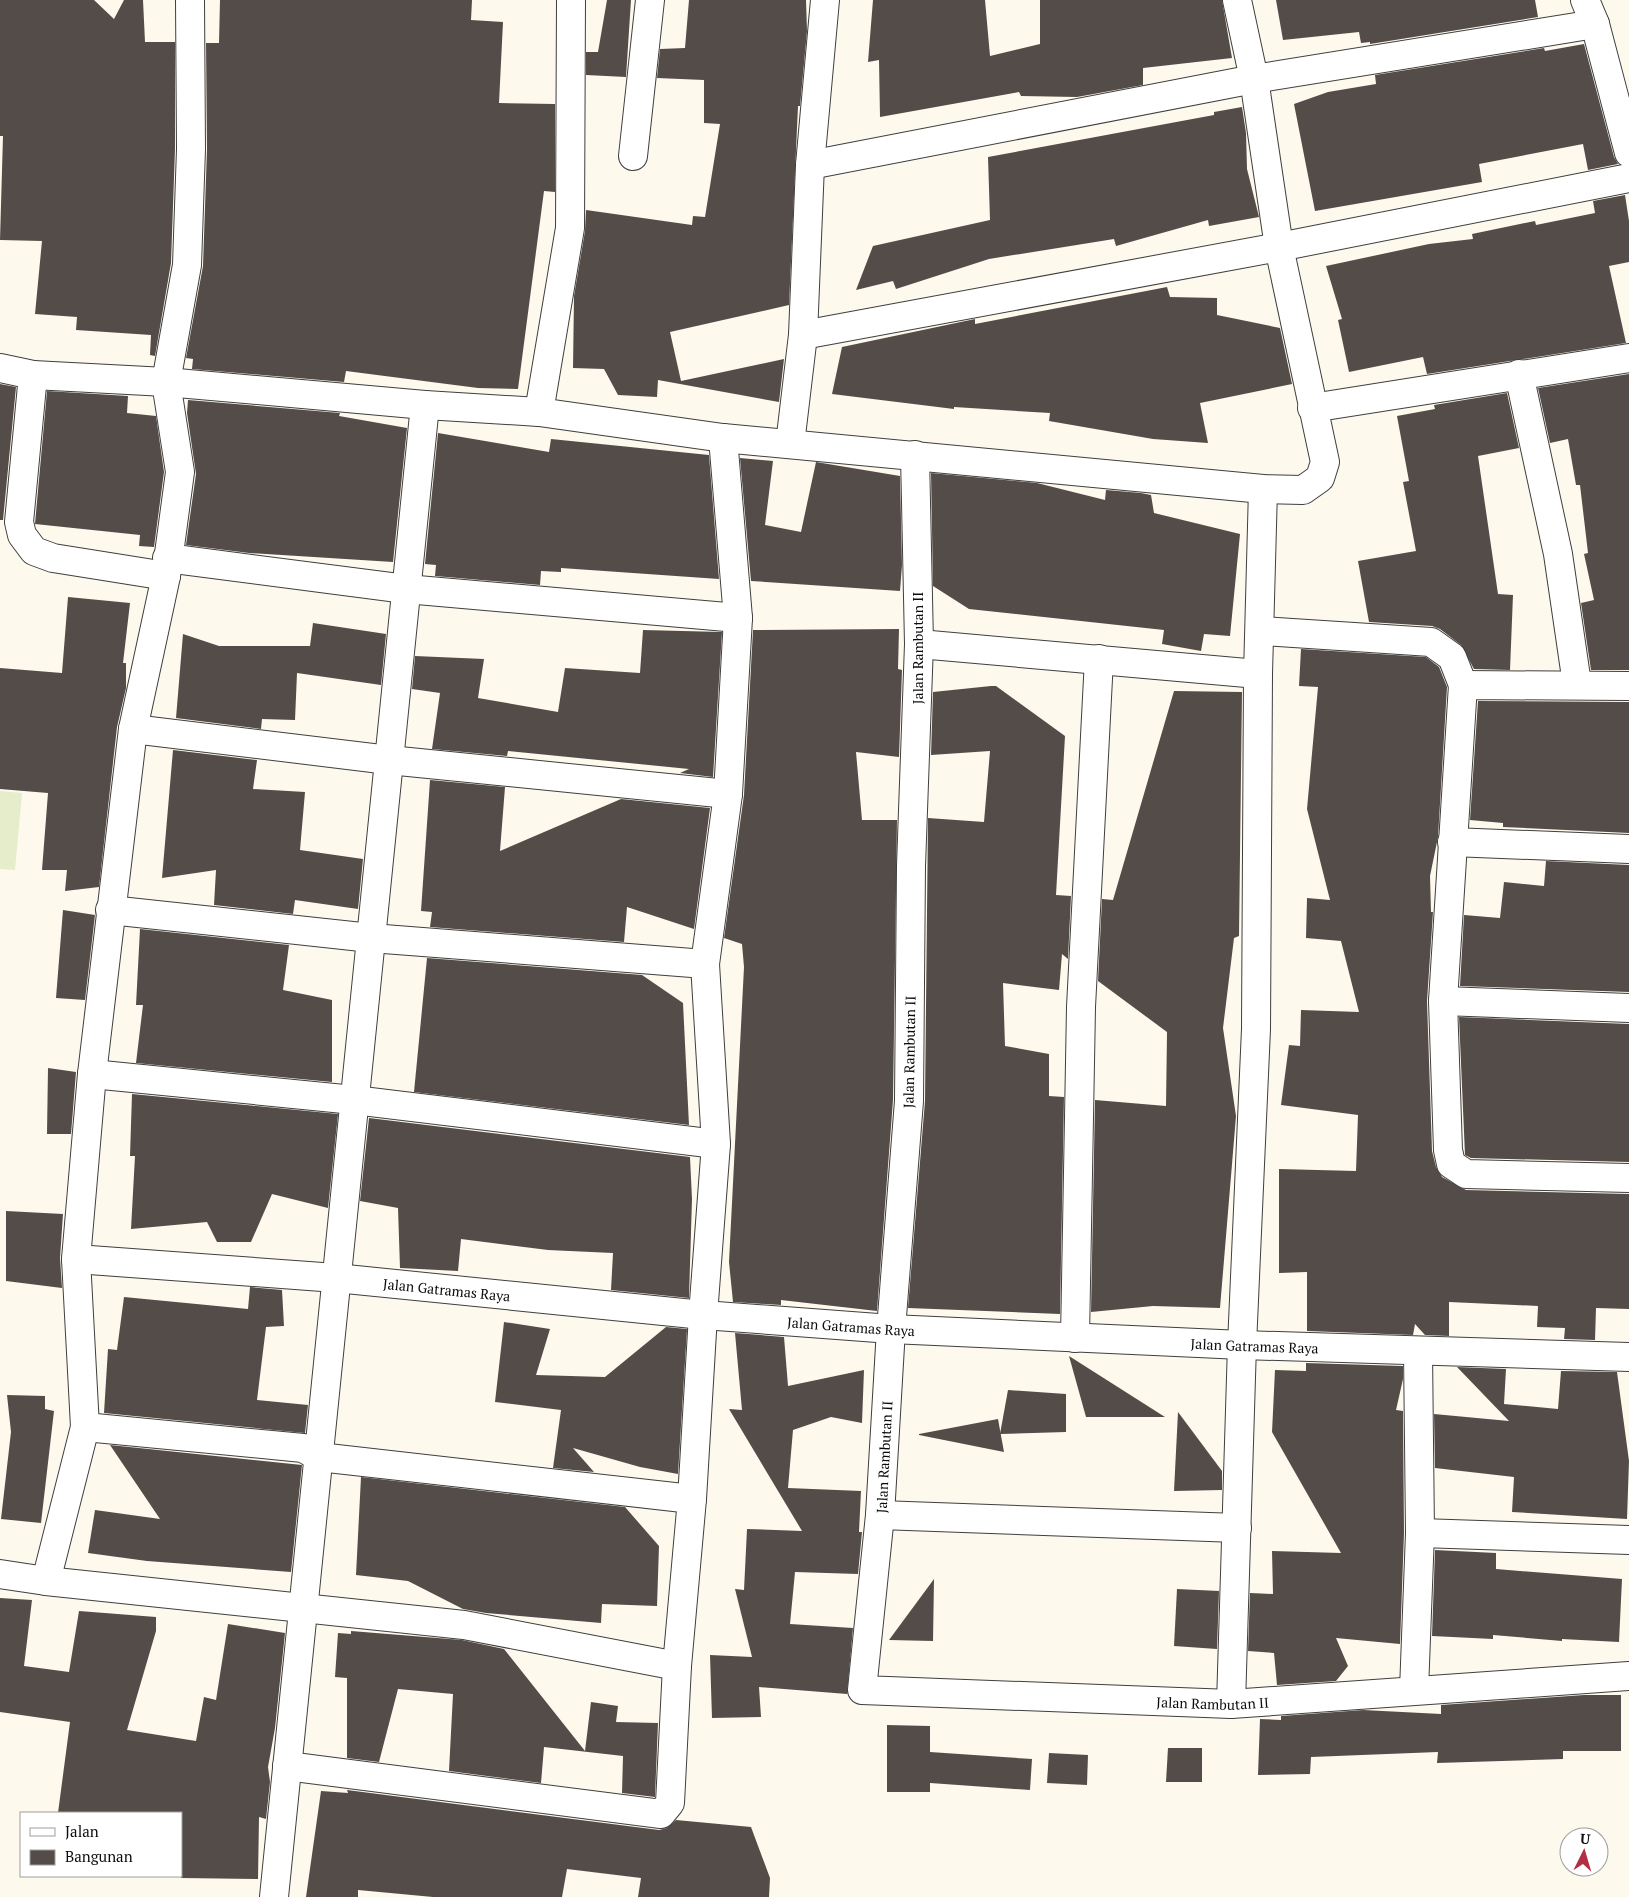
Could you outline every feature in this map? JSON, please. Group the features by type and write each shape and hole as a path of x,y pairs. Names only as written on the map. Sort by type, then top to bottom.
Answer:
{"street":[{"path":"46,1581 86,1427 76,1258 92,1074 132,728 167,567 180,472 166,382 186,265 191,149 190,0"},
{"path":"539,412 570,228 571,0"},
{"path":"633,156 650,0"},
{"path":"790,444 803,335 810,165 825,0"},
{"path":"0,368 33,374 166,382 425,405 539,412 723,438 1263,489 1303,490 1320,478 1325,462 1279,247 1254,79 1238,0"},
{"path":"810,165 1590,12 1629,153"},
{"path":"803,335 1279,247 1629,178"},
{"path":"1312,408 1629,358"},
{"path":"33,374 19,522 22,535 34,551 53,558 738,618"},
{"path":"1519,374 1558,554 1577,684"},
{"path":"274,1897 425,405"},
{"path":"287,1766 661,1814 670,1803 676,1666 692,1499 716,1144 705,964 728,794 738,618 723,438"},
{"name":"Jalan Rambutan II","path":"915,455 919,644 911,866 909,1101 891,1329 880,1515 862,1690 1231,1704 1629,1676"},
{"path":"1231,1704 1242,1345 1256,1029 1258,674 1261,630 1263,489"},
{"path":"1261,630 1431,642 1452,657 1463,685 1443,1001 1448,1150 1451,1164 1466,1174 1629,1178"},
{"path":"919,644 1258,674"},
{"path":"1074,1338 1081,1007 1099,659"},
{"path":"1463,685 1577,684 1629,686"},
{"path":"132,728 389,760 728,794"},
{"path":"1452,842 1629,849"},
{"path":"110,910 371,938 705,964"},
{"path":"1443,1001 1629,1008"},
{"path":"92,1074 354,1100 716,1144"},
{"name":"Jalan Gatramas Raya","path":"76,1258 336,1278 703,1315 891,1329 1242,1345 1629,1357"},
{"path":"1414,1690 1420,1533 1418,1351"},
{"path":"86,1427 304,1448 318,1456 692,1499"},
{"path":"880,1515 1237,1528"},
{"path":"1420,1533 1629,1540"},
{"path":"0,1574 46,1581 464,1625 676,1666"}],"green space":[{"path":"0,791 22,793 15,870 0,869"}],"building":[{"path":"0,0 94,0 114,19 124,0 143,0 145,42 175,42 175,149 171,263 155,356 150,355 151,335 76,330 77,317 35,314 42,241 0,240 3,136 0,136"},
{"path":"220,0 472,0 471,20 503,22 499,103 555,104 555,192 544,191 518,389 478,388 346,371 344,382 192,369 193,359 186,358 203,266 207,149 206,43 219,43"},
{"path":"607,0 631,0 626,77 586,75 586,52 598,52"},
{"path":"689,0 806,0 807,31 800,106 798,106 789,305 670,332 681,381 784,359 779,402 658,380 657,397 618,395 604,369 573,368 574,296 585,231 586,210 692,225 693,216 705,217 720,124 704,123 704,80 657,78 660,49 685,48"},
{"path":"873,0 985,0 990,56 1040,44 1040,0 1222,0 1232,58 1143,68 1143,85 1077,97 1021,96 1019,92 880,117 879,60 868,62"},
{"path":"1276,0 1535,0 1538,17 1370,44 1370,42 1361,43 1359,32 1283,40"},
{"path":"1584,44 1614,157 1618,164 1588,170 1583,144 1479,164 1482,182 1315,211 1294,104 1328,92 1376,84 1375,75 1544,48 1545,51"},
{"path":"1242,107 1246,133 1247,169 1259,217 1209,226 1208,220 1116,246 1114,239 989,259 896,289 893,281 856,290 873,246 990,220 988,157 1214,115 1214,112"},
{"path":"1625,195 1629,221 1629,262 1609,266 1626,343 1427,374 1423,357 1349,372 1338,320 1342,319 1326,266 1429,244 1473,239 1472,234 1535,221 1536,225 1595,213 1593,201"},
{"path":"1167,287 1170,297 1217,298 1217,315 1280,328 1292,384 1200,403 1208,443 1153,439 1049,421 1050,413 954,407 954,409 832,394 842,347 975,319 975,324"},
{"path":"1629,374 1629,670 1591,670 1581,603 1594,600 1584,554 1588,553 1580,485 1576,485 1568,439 1550,443 1538,388"},
{"path":"0,384 16,387 3,520 0,520"},
{"path":"47,391 128,396 127,413 156,416 164,472 154,547 139,546 140,535 35,524"},
{"path":"1507,393 1519,448 1478,456 1498,594 1513,595 1510,670 1474,669 1461,645 1440,629 1432,626 1369,622 1358,561 1416,551 1403,482 1409,481 1397,416 1435,409 1434,405"},
{"path":"188,400 340,413 339,416 407,428 393,562 249,553 186,545 196,474 187,413"},
{"path":"438,433 549,452 551,439 709,455 719,579 561,568 561,572 541,571 540,585 435,576 436,565 425,564"},
{"path":"740,458 773,461 765,525 801,532 816,462 900,476 902,565 900,591 751,581"},
{"path":"931,473 1037,483 1105,500 1106,490 1141,493 1151,495 1154,513 1240,534 1230,636 1204,634 1201,651 1162,644 1164,630 969,609 933,586"},
{"path":"68,597 130,603 123,663 126,663 126,688 117,727 99,887 65,891 67,870 42,870 48,793 0,789 0,668 62,673"},
{"path":"313,623 386,634 381,685 297,673 295,720 262,719 261,729 176,718 183,634 219,646 310,646"},
{"path":"899,629 898,669 902,670 899,757 856,752 862,820 897,820 893,1100 877,1311 781,1300 781,1305 733,1302 729,1262 744,967 742,944 724,938 744,795 753,630"},
{"path":"643,630 722,632 713,777 680,773 689,769 508,751 507,756 432,749 440,693 412,689 415,656 484,659 478,698 558,712 565,668 640,673"},
{"path":"1301,649 1426,657 1439,667 1447,687 1438,837 1430,876 1431,912 1433,912 1427,1001 1432,1151 1436,1167 1442,1177 1466,1190 1629,1194 1629,1309 1596,1308 1595,1340 1564,1339 1565,1328 1537,1327 1538,1306 1449,1302 1449,1336 1425,1335 1415,1324 1413,1335 1307,1331 1307,1272 1279,1273 1279,1169 1356,1171 1358,1115 1281,1105 1289,1045 1300,1046 1301,1010 1359,1012 1341,941 1306,938 1307,898 1330,900 1307,809 1318,687 1299,686"},
{"path":"996,686 1065,736 1056,895 1071,896 1068,959 1062,954 1059,990 1003,983 1005,1046 1049,1054 1049,1096 1064,1097 1060,1314 908,1308 925,1101 928,818 984,822 990,751 931,755 933,692"},
{"path":"1174,691 1242,692 1239,936 1234,938 1223,1028 1236,1116 1220,1308 1153,1306 1091,1312 1095,1100 1166,1106 1167,1032 1098,981 1102,899 1113,900"},
{"path":"1478,701 1629,702 1629,833 1503,827 1503,823 1470,820"},
{"path":"173,750 257,760 253,789 305,792 300,850 363,859 358,909 295,900 293,914 214,905 216,870 162,878"},
{"path":"430,780 505,787 500,851 621,799 710,808 694,929 627,907 624,942 430,927 432,912 421,911"},
{"path":"1546,861 1629,865 1629,992 1460,986 1464,915 1500,918 1504,882 1544,886"},
{"path":"63,910 95,915 85,1000 56,998"},
{"path":"140,929 289,945 283,990 332,1000 332,1082 136,1063 143,1005 136,1005"},
{"path":"427,958 642,975 683,1003 689,1125 414,1092"},
{"path":"1459,1017 1629,1024 1629,1162 1471,1158 1465,1155"},
{"path":"48,1068 76,1072 71,1134 47,1134"},
{"path":"132,1094 338,1114 328,1208 272,1194 251,1242 217,1242 207,1222 131,1229 135,1156 130,1156"},
{"path":"369,1118 690,1157 692,1199 689,1298 611,1290 613,1253 548,1250 461,1239 458,1271 400,1268 398,1208 360,1201"},
{"path":"6,1211 63,1214 60,1258 62,1288 6,1281"},
{"path":"250,1287 282,1290 284,1326 266,1327 257,1400 308,1405 305,1433 104,1413 108,1349 117,1350 124,1297 248,1309"},
{"path":"504,1322 550,1329 536,1375 605,1377 666,1327 687,1329 678,1474 640,1467 573,1448 594,1472 553,1468 561,1410 495,1402"},
{"path":"735,1333 784,1337 788,1386 864,1370 862,1423 831,1417 793,1430 788,1488 861,1491 859,1532 862,1532 858,1574 795,1572 790,1624 853,1628 847,1694 759,1687 761,1717 712,1718 710,1655 752,1657 735,1589 744,1590 747,1529 802,1531 729,1409 742,1410"},
{"path":"1069,1356 1165,1417 1086,1417"},
{"path":"1306,1363 1403,1366 1403,1379 1396,1410 1403,1411 1404,1533 1400,1644 1336,1638 1348,1666 1336,1681 1277,1685 1274,1653 1248,1651 1250,1593 1273,1594 1272,1551 1341,1553 1272,1432 1275,1370 1306,1371"},
{"path":"1457,1367 1506,1369 1504,1404 1558,1409 1561,1371 1617,1372 1629,1461 1627,1519 1512,1512 1514,1477 1435,1468 1434,1414 1509,1421"},
{"path":"1008,1390 1066,1394 1066,1432 1000,1434"},
{"path":"7,1395 45,1396 45,1409 54,1411 41,1523 1,1519 11,1432"},
{"path":"1178,1412 1222,1471 1222,1490 1174,1491"},
{"path":"998,1419 1004,1452 919,1435 919,1434"},
{"path":"110,1445 302,1465 291,1572 147,1561 88,1553 95,1510 160,1519"},
{"path":"361,1477 625,1507 659,1546 657,1606 602,1604 601,1623 486,1613 463,1609 408,1581 356,1575"},
{"path":"1435,1550 1496,1553 1496,1569 1622,1579 1619,1642 1562,1639 1562,1641 1493,1635 1493,1639 1432,1636"},
{"path":"934,1579 933,1641 889,1640"},
{"path":"1177,1589 1219,1591 1217,1649 1174,1646"},
{"path":"0,1598 32,1600 24,1666 69,1672 79,1611 156,1617 156,1631 127,1730 196,1741 204,1697 216,1700 228,1624 285,1633 275,1728 268,1767 270,1782 266,1819 259,1817 258,1879 181,1878 182,1812 58,1812 70,1722 0,1712"},
{"path":"351,1631 462,1640 504,1649 585,1751 591,1702 618,1706 616,1722 658,1723 655,1797 622,1793 623,1756 544,1747 541,1783 449,1771 453,1694 398,1689 379,1762 347,1758 347,1678 335,1677 338,1633 351,1634"},
{"path":"1584,1695 1621,1695 1621,1751 1563,1751 1563,1759 1437,1763 1438,1752 1311,1757 1310,1774 1258,1775 1260,1719 1281,1720 1281,1716 1363,1710 1441,1714 1441,1705"},
{"path":"887,1725 930,1726 930,1752 1032,1759 1030,1790 930,1783 930,1792 887,1792"},
{"path":"1168,1748 1202,1748 1202,1782 1166,1782"},
{"path":"1049,1753 1088,1755 1087,1785 1047,1783"},
{"path":"347,1790 659,1830 667,1828 676,1820 751,1827 770,1878 769,1897 638,1897 641,1878 567,1869 562,1897 433,1897 358,1890 358,1897 306,1897 321,1791 348,1793"}]}
